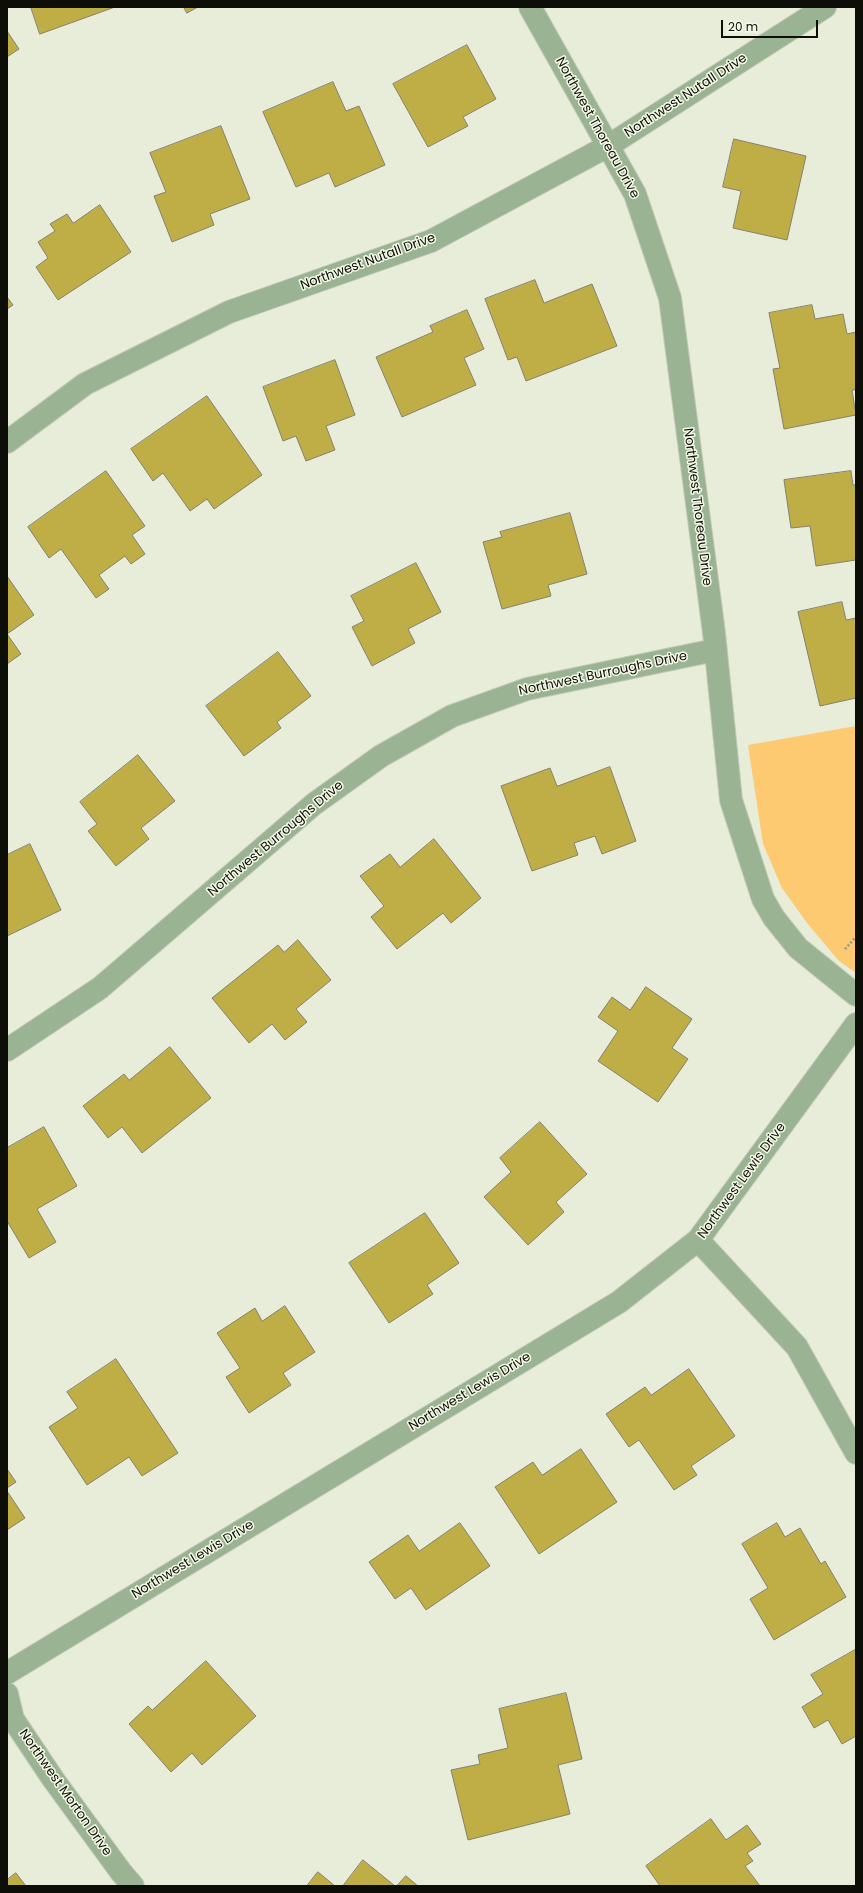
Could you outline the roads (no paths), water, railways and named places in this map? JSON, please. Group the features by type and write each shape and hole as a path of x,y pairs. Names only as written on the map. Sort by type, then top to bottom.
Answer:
{"street":[{"name":"Northwest Thoreau Drive","path":"530,7 635,194 670,298 715,650 731,800 763,899 774,918 798,948 856,995"},
{"name":"Northwest Nutall Drive","path":"7,442 85,384 146,352 229,312 431,241 608,146 825,7"},
{"name":"Northwest Burroughs Drive","path":"7,1050 100,988 314,804 381,756 452,716 526,689 715,650"},
{"name":"Northwest Lewis Drive","path":"7,1673 619,1302 698,1240 856,1024"},
{"path":"698,1240 797,1347 856,1453"},
{"name":"Northwest Morton Drive","path":"7,1694 13,1719 58,1785 121,1872 133,1886"}]}
